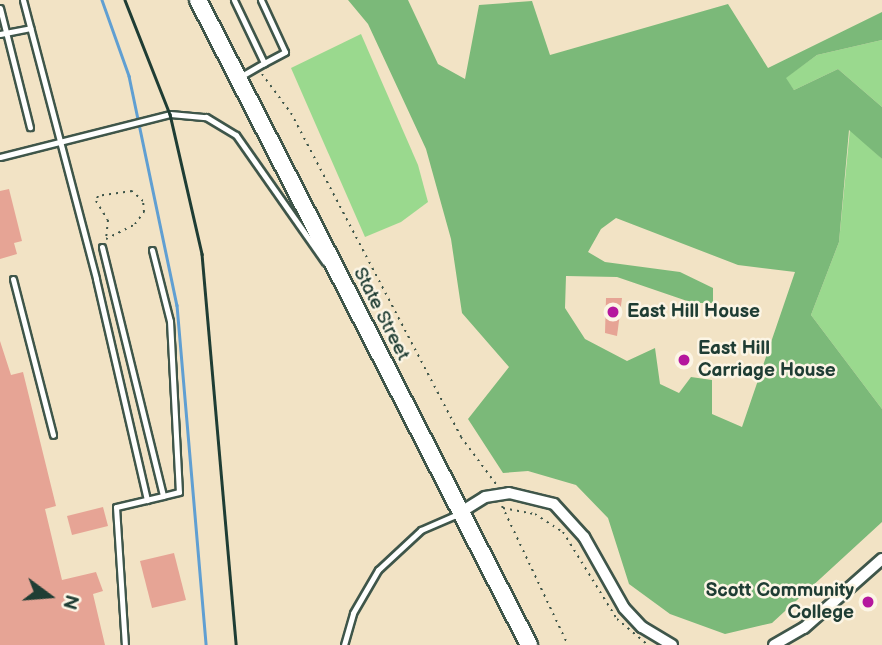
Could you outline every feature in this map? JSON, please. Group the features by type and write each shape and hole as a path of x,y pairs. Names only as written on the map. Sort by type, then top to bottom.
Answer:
{"main road":[{"name":"State Street","path":"198,0 529,645"}],"street":[{"path":"461,512 485,497 502,494 531,496 571,518 624,608 642,627 672,645"},
{"path":"774,645 804,628 882,559"}],"lane":[{"path":"23,0 96,279 147,500"},
{"path":"234,0 264,63"},
{"path":"238,78 285,52 261,0"},
{"path":"0,8 3,34 30,127"},
{"path":"3,34 30,28"},
{"path":"0,157 170,114 190,113 221,124 253,156 347,293"},
{"path":"102,247 163,496"},
{"path":"125,645 116,506 179,492 170,321 152,250"},
{"path":"13,279 53,435"},
{"path":"344,645 353,613 378,570 421,530 461,512"}],"path":[{"path":"257,67 291,113 461,437 502,494 502,508 568,645"},
{"path":"102,247 108,219 96,201 98,196 132,191 143,201 144,212 135,224 106,238"},
{"path":"502,508 535,514 563,532 617,619 648,645"}],"green space":[{"path":"348,0 408,0 438,64 465,79 479,5 532,1 550,55 728,4 768,68 882,12 882,40 817,55 786,78 794,90 838,69 882,107 882,159 849,130 839,242 811,315 882,409 882,522 772,623 725,634 670,614 629,584 608,518 576,485 528,471 503,473 468,419 509,367 462,313 451,239 426,149 368,24","holes":["616,218 738,265 795,272 742,427 712,414 712,380 691,377 679,393 660,384 655,348 627,361 585,339 565,308 566,276 617,277 693,303 713,303 713,288 680,272 605,262 588,252 601,229"]},
{"path":"361,34 418,165 428,202 401,222 365,237 291,68"},
{"path":"882,40 882,107 838,69 794,90 785,78 817,55"},
{"path":"850,129 882,159 882,409 811,315 839,242"}],"building":[{"path":"9,189 22,241 14,243 17,254 0,259 0,191"},
{"name":"East Hill House","path":"606,298 622,298 617,336 605,333"},
{"path":"0,341 11,375 23,372 56,506 45,509 62,580 96,572 103,591 93,594 105,645 0,645"},
{"path":"103,507 108,526 72,535 67,516"},
{"path":"174,553 186,600 152,608 140,561"}],"waterway":[{"path":"102,0 129,76 177,305 206,645"}],"railway":[{"path":"125,0 170,114 202,254 236,645"}],"place":[{"name":"East Hill House","path":"613,312"},
{"name":"East Hill Carriage House","path":"684,360"},
{"name":"Scott Community College","path":"868,602"}]}
